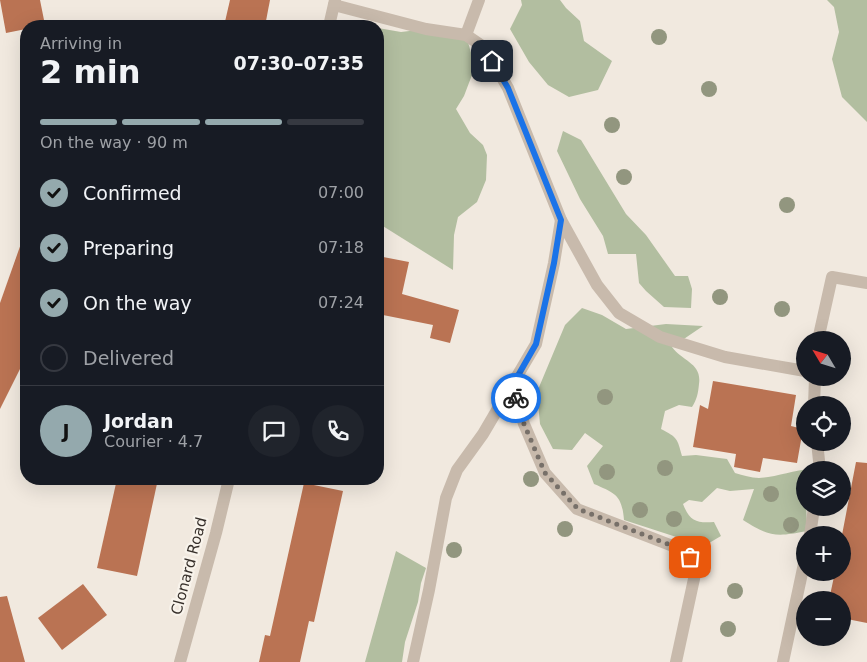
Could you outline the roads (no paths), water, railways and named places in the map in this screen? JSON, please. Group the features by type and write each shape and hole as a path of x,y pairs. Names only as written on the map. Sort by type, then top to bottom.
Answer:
{"street":[{"path":"466,34 479,0"},
{"path":"330,20 334,3 426,29 466,34 485,48 508,88 561,220 597,285 619,312 660,337 725,357 796,369"},
{"path":"414,662 446,498 457,470 483,434 536,344 554,263 561,220"},
{"path":"820,331 832,277 867,283"},
{"path":"512,386 524,424 545,473 578,509 683,550 697,565 676,662"},
{"name":"Clonard Road","path":"180,662 216,533 227,485"},
{"path":"783,662 800,581"}]}
